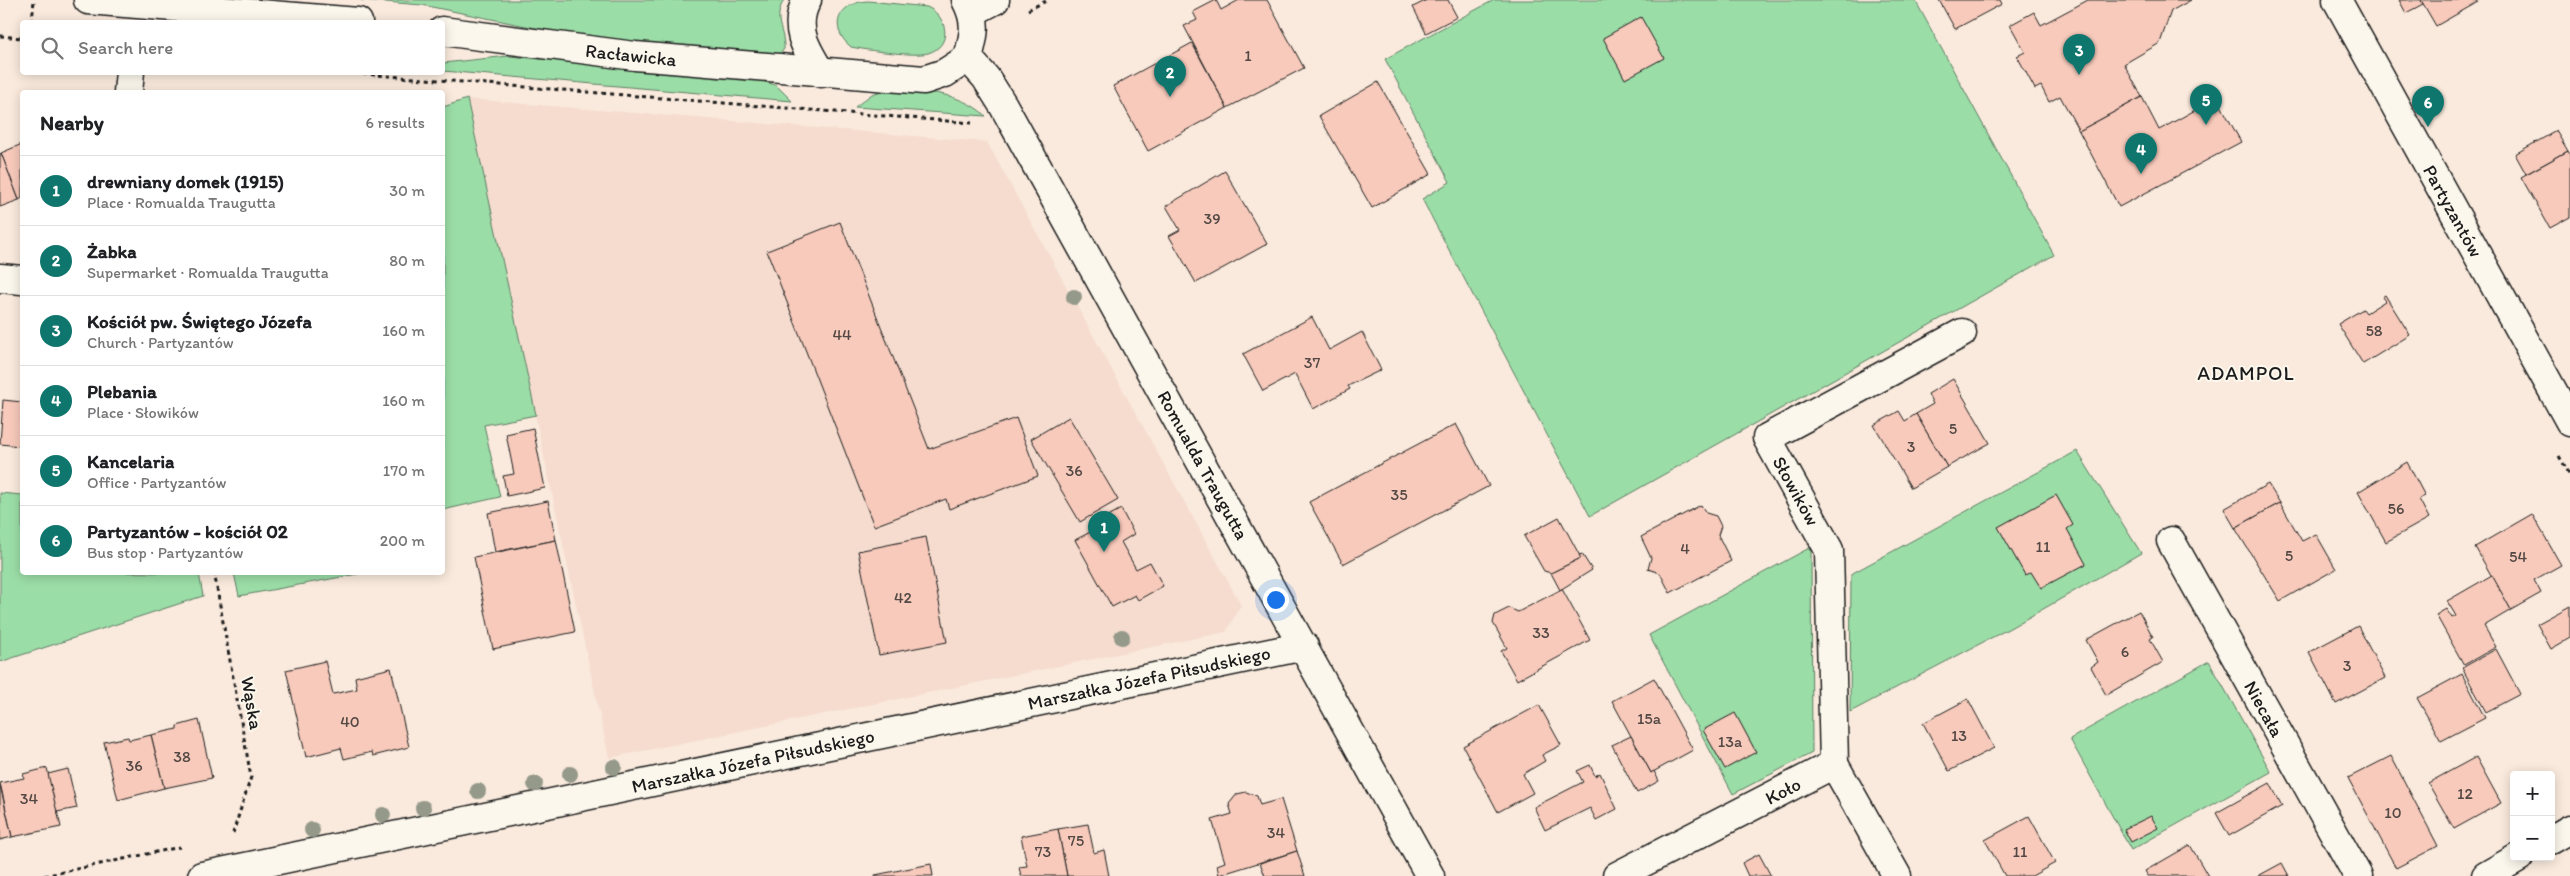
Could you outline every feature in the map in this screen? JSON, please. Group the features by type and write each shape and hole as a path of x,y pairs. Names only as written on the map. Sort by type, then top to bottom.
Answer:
{"street":[{"path":"88,0 135,9 324,20"},
{"path":"807,0 801,11 802,40 821,73"},
{"name":"Partyzantów","path":"2337,0 2570,422"},
{"path":"968,58 975,31 978,4"},
{"name":"Racławicka","path":"445,31 635,56 821,73 924,80 946,73 968,58"},
{"name":"Romualda Traugutta","path":"968,58 986,78 1010,118 1430,876"},
{"path":"128,90 130,75"},
{"path":"0,278 20,280"},
{"name":"Słowików","path":"1834,764 1830,550 1767,438 1962,332"},
{"name":"Niecała","path":"2171,542 2358,876"},
{"name":"Marszałka Józefa Piłsudskiego","path":"202,876 1304,646"},
{"path":"1834,764 1897,876"},
{"name":"Koło","path":"1617,876 1834,764"},
{"path":"2555,838 2570,829"},
{"path":"2486,876 2512,861"}],"path":[{"path":"32,20 34,0"},
{"path":"1022,14 1048,0"},
{"path":"0,36 20,38"},
{"path":"376,75 987,124 990,130 1010,118"},
{"name":"Wąska","path":"215,575 251,777 232,836"},
{"path":"44,876 185,846"}],"shaded area":[{"path":"467,99 987,142 1241,605 1226,632 609,758"}],"green space":[{"path":"361,0 784,0 779,13 779,19 784,49 778,56 605,42 422,5"},
{"path":"1494,0 1915,0 2054,255 1590,516 1422,199 1450,182 1385,59"},
{"path":"868,1 927,7 934,11 940,17 945,31 941,44 936,49 922,54 890,53 851,47 839,32 838,24 840,17 850,6 858,2"},
{"path":"509,56 754,79 776,85 792,101 445,71 445,63"},
{"path":"882,91 924,91 937,93 963,101 986,116 855,107 872,94"},
{"path":"467,99 536,415 484,425 500,497 445,510 445,106"},
{"path":"2077,451 2141,553 2010,628 1850,712 1851,574"},
{"path":"0,493 20,495 20,575 199,575 203,596 0,662"},
{"path":"1811,547 1812,753 1733,794 1649,635"},
{"path":"235,575 352,575 239,596"},
{"path":"2209,661 2271,772 2131,850 2070,739"}],"building":[{"path":"1216,0 1221,10 1239,0 1267,0 1304,68 1227,108 1184,26 1197,20 1193,12"},
{"path":"1427,0 1448,0 1457,17 1426,33 1413,7"},
{"path":"1939,0 2000,0 2002,4 1955,29"},
{"path":"2088,0 2191,0 2171,11 2160,43 2124,64 2142,97 2079,131 2060,96 2049,102 2041,86 2035,89 2017,56 2025,52 2010,25 2034,12 2041,25"},
{"path":"2399,0 2421,0 2423,4 2406,13"},
{"path":"2421,0 2477,0 2478,2 2436,26"},
{"path":"1641,17 1664,58 1625,79 1603,38"},
{"path":"1192,43 1227,108 1148,151 1113,86"},
{"path":"1378,82 1431,174 1372,208 1319,116"},
{"path":"2142,97 2159,130 2217,98 2241,142 2119,207 2079,131"},
{"path":"2556,131 2568,151 2526,174 2515,154"},
{"path":"20,145 19,200 1,153"},
{"path":"2568,151 2570,155 2570,217 2550,228 2521,177"},
{"path":"0,154 19,200 0,207"},
{"path":"1225,171 1267,244 1196,283 1169,236 1180,230 1166,206"},
{"path":"840,222 929,449 1016,418 1038,476 949,509 946,499 874,526 767,251"},
{"path":"2385,295 2410,335 2363,364 2338,324 2363,309 2366,313 2385,301 2382,297"},
{"path":"1312,317 1329,350 1362,332 1381,370 1348,386 1350,389 1313,409 1295,374 1263,391 1243,354"},
{"path":"1953,379 1990,443 1947,467 1916,414 1933,404 1928,394"},
{"path":"3,400 20,402 20,446 0,444"},
{"path":"1899,411 1905,421 1916,414 1947,467 1911,488 1874,425"},
{"path":"1069,417 1118,500 1080,522 1031,439"},
{"path":"1456,424 1489,486 1343,564 1309,502"},
{"path":"533,428 545,488 507,496 503,476 514,474 506,434"},
{"path":"2407,462 2425,496 2419,499 2429,518 2386,542 2358,492"},
{"path":"2268,484 2280,503 2235,528 2224,509"},
{"path":"2056,495 2073,525 2067,529 2086,564 2041,588 2031,572 2025,575 1998,527"},
{"path":"548,501 556,540 495,552 488,513"},
{"path":"2280,503 2302,541 2316,534 2336,569 2280,601 2235,528"},
{"path":"1701,505 1706,513 1716,516 1721,526 1718,535 1731,561 1670,593 1660,573 1648,569 1651,558 1641,537"},
{"path":"1121,509 1134,534 1121,542 1136,569 1150,562 1163,586 1138,600 1135,595 1112,607 1075,540 1098,528 1095,523"},
{"path":"2532,514 2561,565 2534,580 2541,593 2511,610 2475,547"},
{"path":"1559,517 1581,558 1551,573 1544,571 1524,536"},
{"path":"926,537 947,642 879,655 858,551"},
{"path":"556,540 575,632 493,649 474,557"},
{"path":"1582,554 1592,570 1560,590 1551,573 1581,558 1579,555"},
{"path":"2492,575 2511,610 2484,626 2496,647 2464,665 2436,615 2446,609 2452,618 2456,616 2447,601"},
{"path":"1562,589 1590,640 1517,680 1501,651 1507,648 1493,623 1495,615 1509,608 1518,612"},
{"path":"2570,606 2570,638 2551,649 2537,624"},
{"path":"2139,611 2153,637 2150,639 2163,662 2106,695 2091,667 2098,662 2086,640"},
{"path":"2358,626 2385,678 2336,704 2309,652"},
{"path":"2496,649 2520,694 2486,712 2462,668"},
{"path":"325,661 333,694 357,689 355,677 391,668 409,747 373,756 372,752 344,759 341,748 306,757 286,670"},
{"path":"2462,674 2485,718 2441,741 2417,698"},
{"path":"1654,678 1693,750 1651,773 1612,701"},
{"path":"1968,699 1994,748 1949,771 1923,723"},
{"path":"1539,705 1561,745 1542,755 1545,761 1523,774 1533,793 1498,812 1463,746"},
{"path":"1735,713 1756,752 1725,769 1703,730"},
{"path":"199,720 212,778 164,788 151,735 177,729 177,726"},
{"path":"151,735 164,788 118,800 104,742 128,737 129,740"},
{"path":"1631,736 1651,773 1654,771 1659,781 1637,793 1612,745"},
{"path":"2391,756 2438,846 2396,868 2348,778"},
{"path":"2476,757 2501,803 2454,829 2428,783"},
{"path":"1590,765 1595,776 1600,773 1617,809 1596,820 1590,808 1545,830 1534,807 1583,782 1577,771"},
{"path":"47,768 61,827 12,837 0,783 24,778 23,774"},
{"path":"68,769 77,808 57,812 48,774"},
{"path":"2270,783 2282,806 2229,836 2216,813"},
{"path":"0,785 12,837 0,840"},
{"path":"1246,792 1257,796 1260,805 1281,799 1297,851 1219,875 1217,865 1225,862 1212,820 1232,814 1229,804 1237,794"},
{"path":"2029,816 2055,863 2032,876 2005,876 1985,840"},
{"path":"2151,816 2158,828 2131,842 2124,829"},
{"path":"1088,824 1094,853 1104,850 1109,876 1067,876 1058,829"},
{"path":"1058,829 1067,876 1021,876 1019,867 1027,866 1021,836"},
{"path":"2190,845 2208,876 2148,876 2145,871"},
{"path":"1297,851 1305,876 1265,876 1260,863"},
{"path":"1759,854 1771,876 1748,876 1742,863"},
{"path":"2282,863 2289,876 2258,876"},
{"path":"931,864 933,876 875,876 875,875"}],"place":[{"name":"Kościół pw. Świętego Józefa","path":"2079,75"},
{"name":"Żabka","path":"1170,97"},
{"name":"Kancelaria","path":"2206,125"},
{"name":"Partyzantów - kościół 02","path":"2428,127"},
{"name":"Plebania","path":"2141,174"},
{"name":"drewniany domek (1915)","path":"1104,552"}],"district":[{"name":"ADAMPOL","path":"2246,373"}]}
